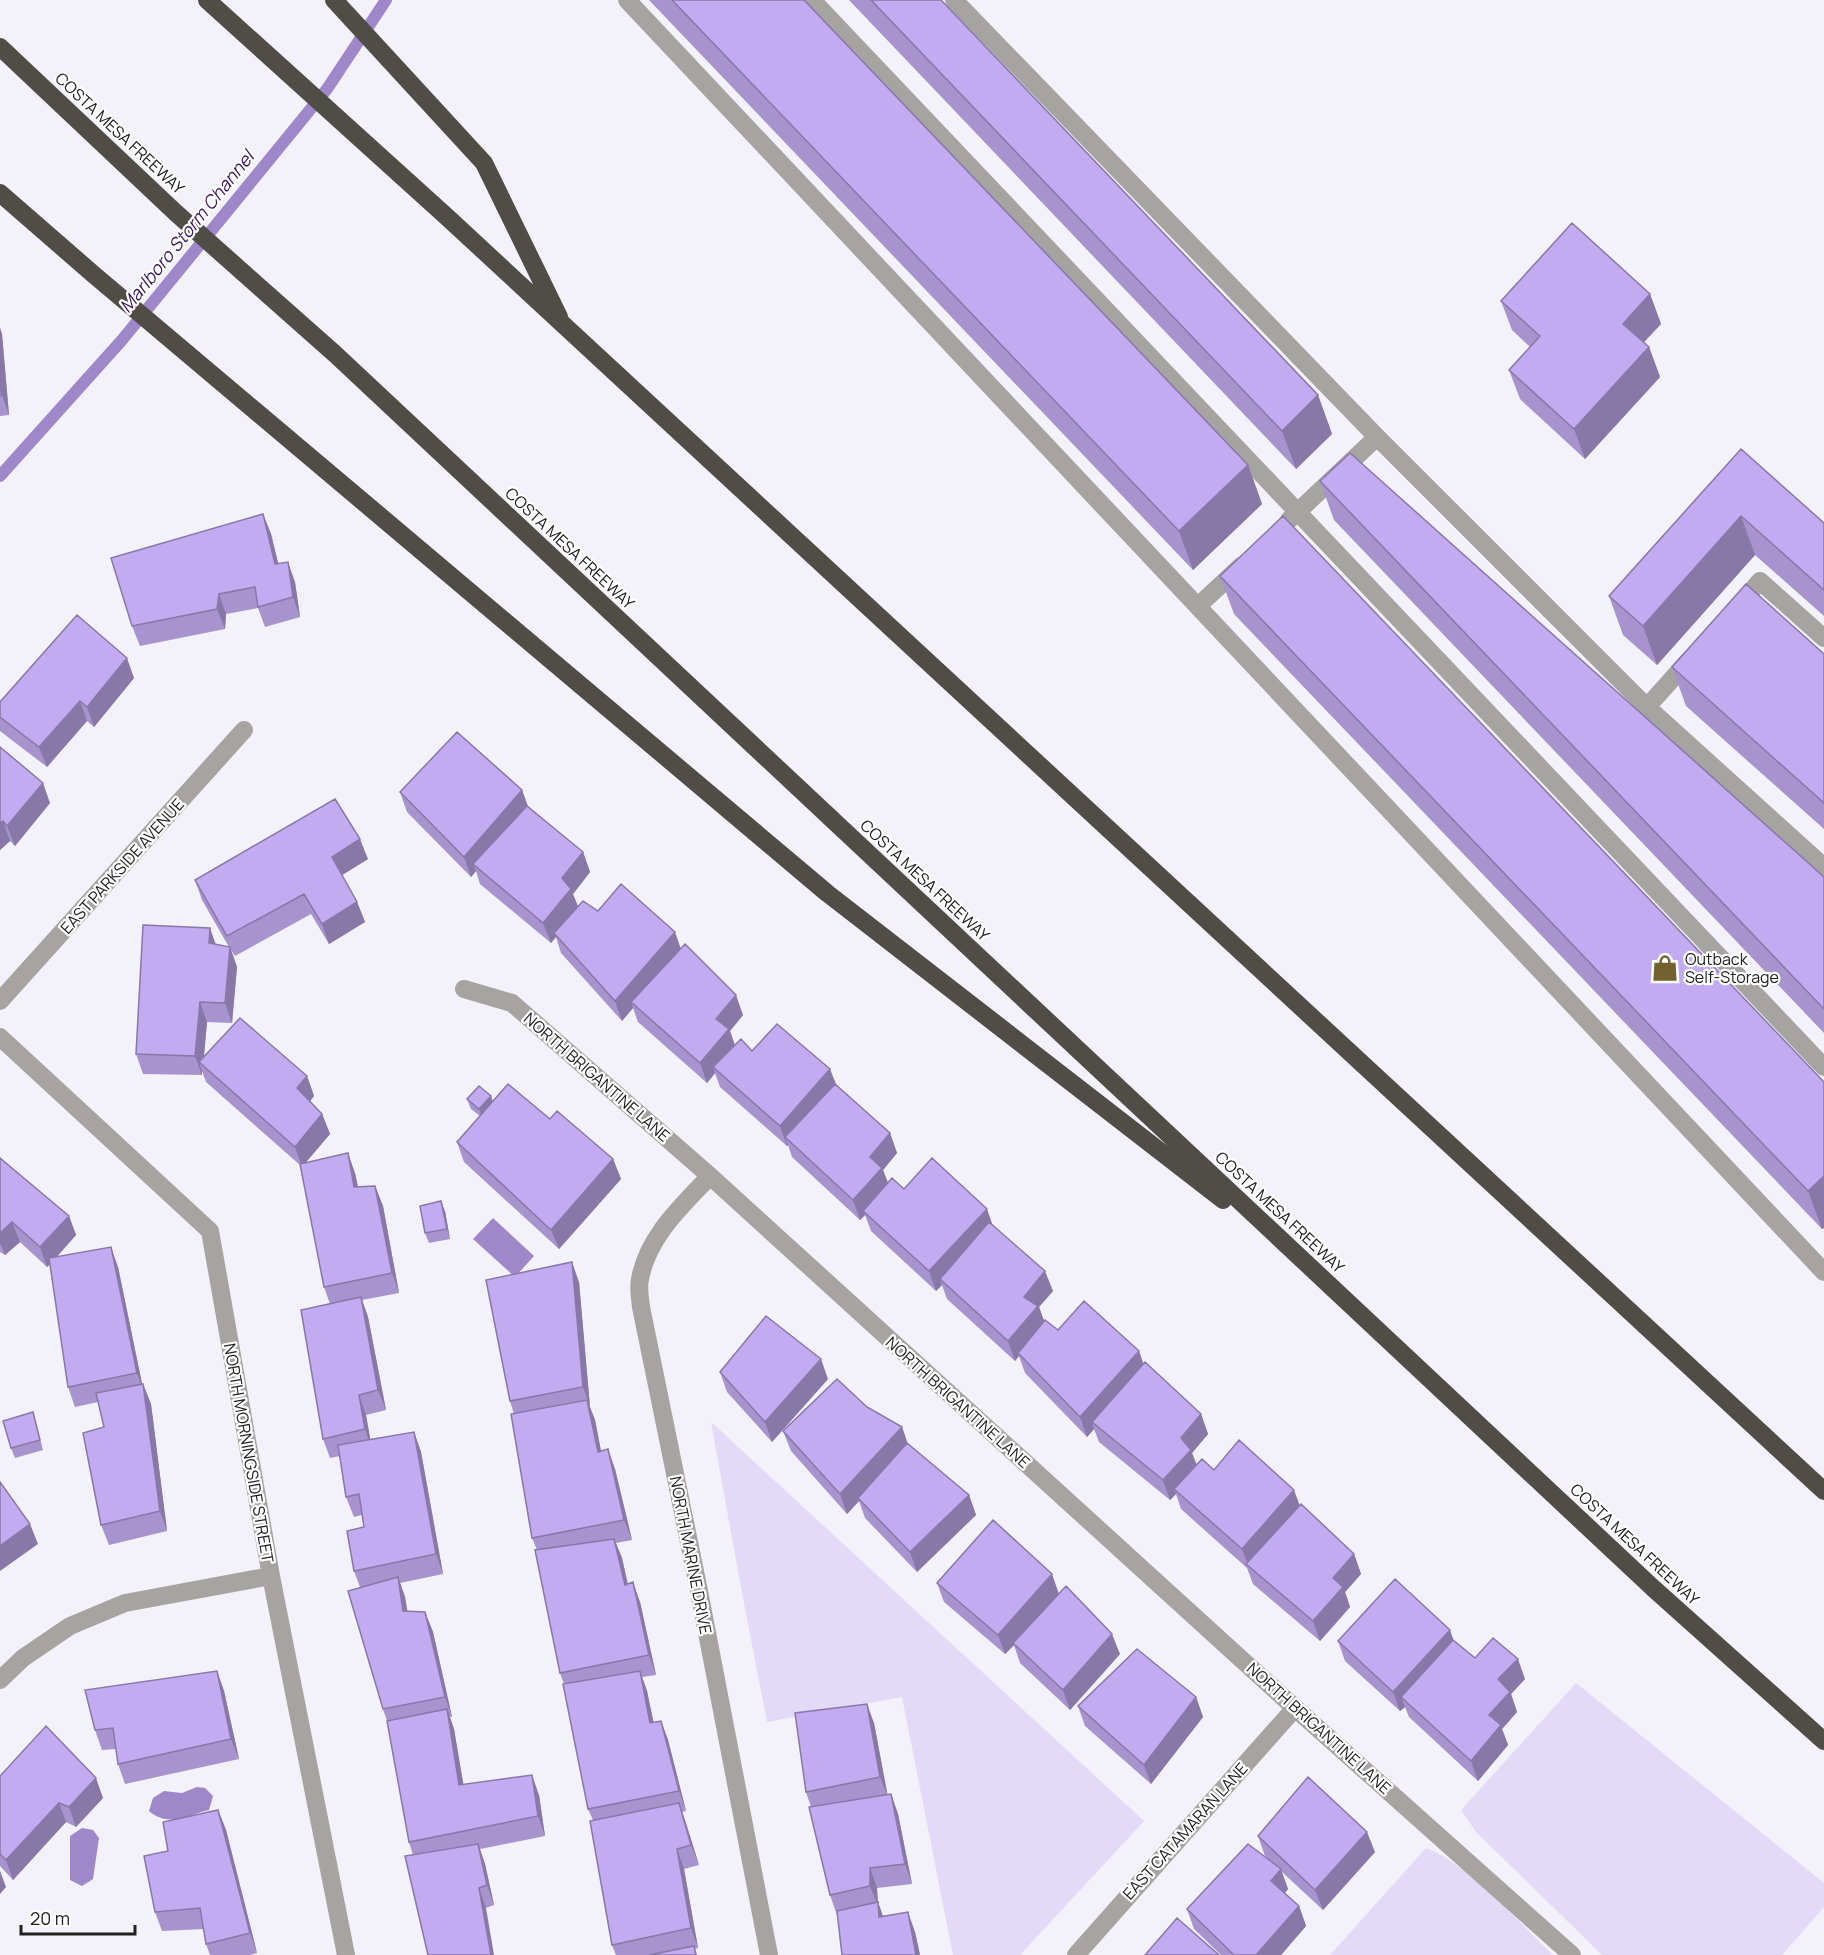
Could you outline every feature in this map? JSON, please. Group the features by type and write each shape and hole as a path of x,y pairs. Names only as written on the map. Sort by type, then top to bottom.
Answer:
{"highway":[{"path":"207,0 447,217 1824,1491"},
{"path":"340,6 484,163 564,326"},
{"name":"COSTA MESA FREEWAY","path":"0,47 176,213 335,354 1653,1588 1820,1737"},
{"path":"0,193 277,430 827,893 1312,1269"}],"street":[{"path":"627,0 1824,1272"},
{"path":"812,0 1824,1067"},
{"path":"954,0 1377,437 1647,707 1824,867"},
{"path":"1273,535 1377,437"},
{"path":"1198,606 1256,551"},
{"path":"1723,623 1760,581 1824,638"},
{"path":"1647,707 1700,648"},
{"name":"EAST PARKSIDE AVENUE","path":"0,1001 244,730"},
{"name":"NORTH BRIGANTINE LANE","path":"464,989 512,1003 710,1176 1295,1708 1572,1955"},
{"name":"NORTH MORNINGSIDE STREET","path":"0,1037 210,1231 271,1576 346,1955"},
{"name":"NORTH MARINE DRIVE","path":"710,1176 671,1218 649,1248 639,1280 641,1307 769,1955"},
{"path":"0,1680 23,1658 70,1626 125,1603 271,1576"},
{"name":"EAST CATAMARAN LANE","path":"1076,1955 1295,1708"}],"shaded area":[{"path":"493,1218 534,1256 515,1277 473,1239"},
{"path":"711,1422 1144,1821 1020,1955 953,1955 902,1697 767,1722"},
{"path":"1576,1683 1824,1883 1824,1907 1782,1955 1602,1955 1476,1832 1461,1810"},
{"path":"197,1787 205,1788 213,1796 209,1810 178,1819 164,1819 149,1811 153,1798 164,1791 182,1793"},
{"path":"82,1828 93,1830 99,1838 93,1879 82,1886 70,1880 70,1836"},
{"path":"1426,1848 1442,1855 1475,1880 1553,1955 1330,1955"}],"building":[{"path":"672,0 804,0 1248,465 1179,531"},
{"path":"871,0 941,0 1318,395 1282,431"},
{"path":"1572,223 1650,294 1623,324 1649,347 1574,429 1509,370 1540,336 1501,301"},
{"path":"0,371 2,395 0,396"},
{"path":"1741,449 1824,523 1824,590 1741,516 1643,626 1609,596"},
{"path":"1350,453 1824,877 1824,1009 1320,481"},
{"path":"263,514 275,564 288,562 293,597 258,607 255,587 219,594 217,609 132,626 111,558"},
{"path":"1283,516 1824,1082 1824,1176 1808,1191 1220,576"},
{"path":"1746,584 1824,654 1824,803 1672,667"},
{"path":"77,615 127,658 87,707 80,701 39,747 0,717 0,702"},
{"path":"457,732 522,790 464,857 400,792"},
{"path":"0,747 43,783 7,826 3,821 0,823"},
{"path":"335,799 360,839 332,857 357,902 322,924 304,894 227,936 195,880"},
{"path":"527,806 583,852 562,878 571,889 543,923 473,864"},
{"path":"621,884 675,932 615,1001 554,933 583,901 598,911"},
{"path":"143,925 210,928 209,943 230,947 225,1003 200,1002 195,1056 136,1054"},
{"path":"685,944 736,995 716,1019 729,1029 700,1063 631,1002"},
{"path":"240,1018 307,1076 297,1088 322,1114 295,1147 199,1062"},
{"path":"777,1024 830,1069 780,1126 713,1067 741,1039 752,1051"},
{"path":"508,1084 550,1119 557,1111 613,1159 551,1230 457,1142"},
{"path":"835,1084 890,1133 870,1157 882,1168 853,1200 785,1137"},
{"path":"479,1086 491,1096 479,1109 467,1099"},
{"path":"348,1153 354,1187 375,1186 392,1273 324,1287 300,1164"},
{"path":"0,1158 69,1216 40,1247 12,1222 0,1233"},
{"path":"932,1158 987,1209 929,1271 863,1211 892,1178 904,1189"},
{"path":"441,1201 447,1229 425,1233 420,1206"},
{"path":"989,1222 1045,1271 1024,1297 1038,1306 1008,1341 940,1279"},
{"path":"111,1247 137,1373 68,1387 49,1258"},
{"path":"572,1262 583,1387 510,1401 486,1280"},
{"path":"361,1297 378,1390 359,1395 365,1429 323,1439 301,1310"},
{"path":"1084,1301 1139,1351 1080,1417 1018,1353 1045,1320 1058,1330"},
{"path":"766,1316 821,1359 765,1422 720,1372"},
{"path":"1145,1362 1201,1414 1181,1438 1191,1450 1163,1480 1092,1422"},
{"path":"837,1379 867,1407 902,1427 840,1494 783,1431"},
{"path":"143,1384 160,1511 101,1525 83,1433 104,1427 96,1393"},
{"path":"587,1400 598,1452 608,1449 624,1520 532,1538 511,1414"},
{"path":"33,1412 40,1440 11,1448 3,1421"},
{"path":"414,1432 436,1554 354,1571 347,1531 364,1527 359,1494 346,1497 338,1445"},
{"path":"1239,1440 1294,1490 1242,1549 1174,1489 1202,1459 1214,1470"},
{"path":"907,1443 969,1495 910,1552 858,1498"},
{"path":"0,1482 30,1524 0,1546"},
{"path":"1301,1504 1354,1554 1333,1578 1343,1587 1313,1621 1246,1564"},
{"path":"993,1520 1052,1574 998,1635 937,1583"},
{"path":"614,1539 625,1585 633,1582 649,1655 560,1673 535,1550"},
{"path":"398,1577 403,1611 425,1612 445,1697 383,1709 348,1591"},
{"path":"1395,1579 1450,1630 1393,1692 1338,1641"},
{"path":"1066,1586 1112,1634 1063,1690 1013,1643"},
{"path":"1493,1638 1518,1659 1498,1679 1510,1692 1489,1715 1501,1725 1471,1761 1401,1697 1453,1640 1475,1658"},
{"path":"1137,1649 1196,1697 1144,1765 1078,1706"},
{"path":"217,1671 231,1739 118,1764 113,1728 95,1730 85,1690"},
{"path":"640,1671 650,1723 661,1721 679,1791 588,1809 563,1684"},
{"path":"867,1704 880,1777 806,1792 795,1713"},
{"path":"447,1709 459,1785 532,1775 538,1816 409,1842 387,1721"},
{"path":"46,1726 96,1778 69,1807 59,1803 6,1860 0,1854 0,1776"},
{"path":"1308,1777 1367,1832 1315,1890 1258,1836"},
{"path":"891,1794 905,1864 870,1868 870,1886 830,1895 809,1807"},
{"path":"679,1803 691,1845 677,1849 691,1928 612,1945 590,1821"},
{"path":"218,1810 250,1933 206,1944 200,1908 155,1912 144,1856 168,1851 163,1822"},
{"path":"478,1844 487,1885 479,1888 491,1955 428,1955 405,1856"},
{"path":"1248,1844 1281,1869 1271,1881 1299,1906 1256,1955 1234,1955 1187,1909"},
{"path":"878,1902 879,1917 908,1912 916,1955 842,1955 837,1911"},
{"path":"1177,1918 1219,1955 1145,1955"},
{"path":"694,1946 696,1955 649,1955"}],"waterway":[{"name":"Marlboro Storm Channel","path":"0,476 122,340 327,89 386,0"}],"place":[{"name":"Outback Self-Storage","path":"1665,968"}]}
